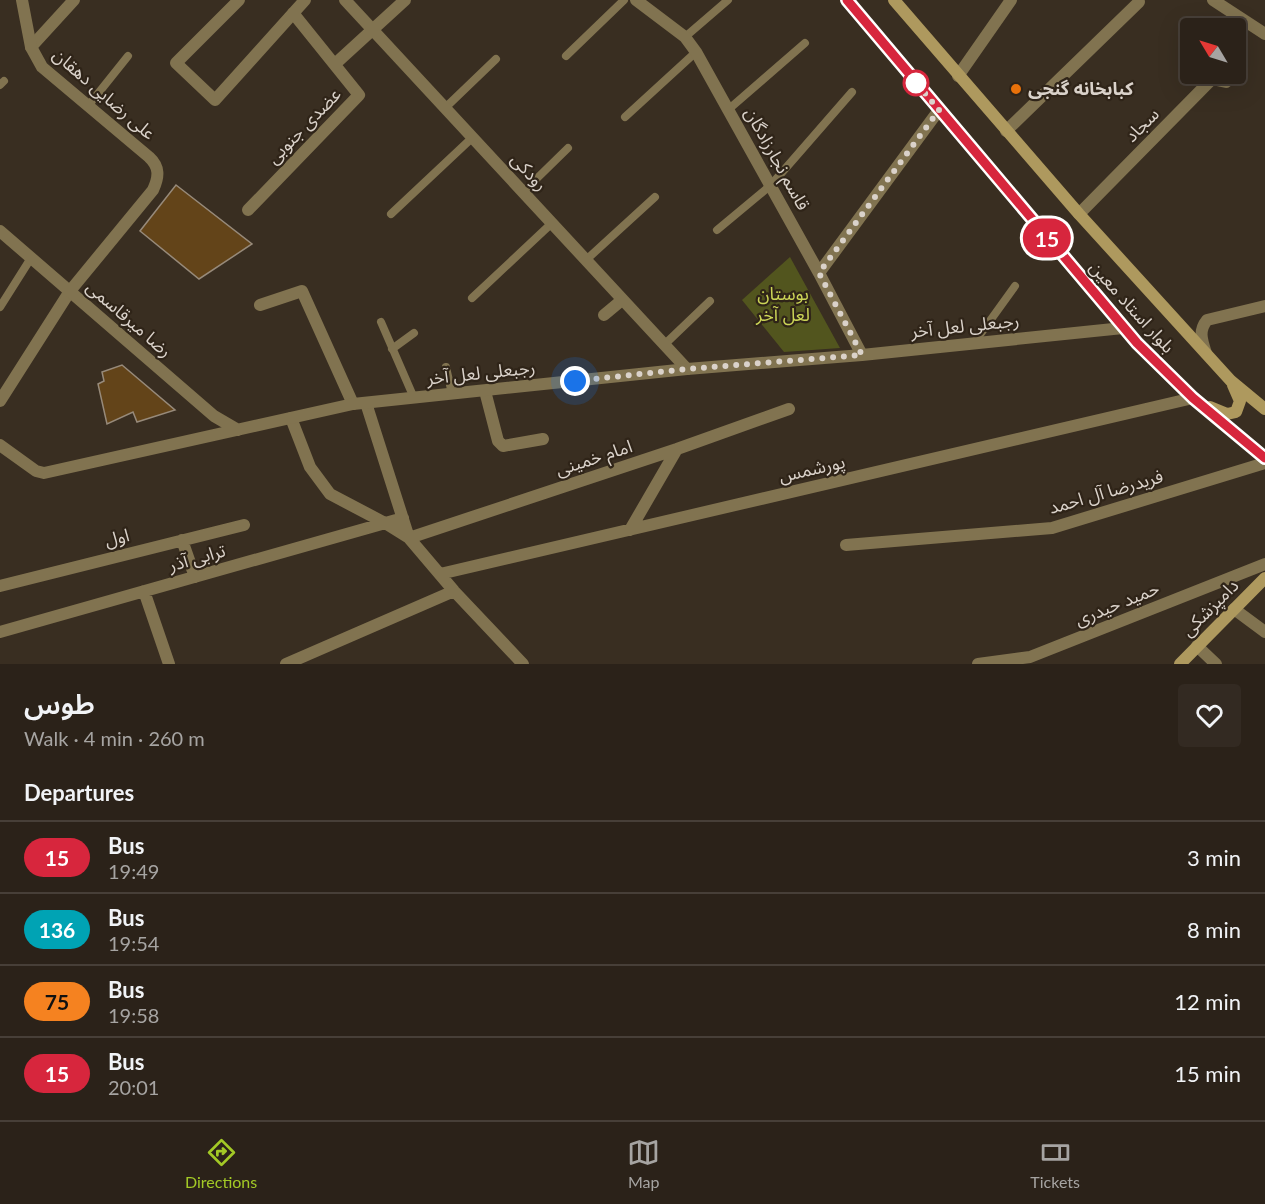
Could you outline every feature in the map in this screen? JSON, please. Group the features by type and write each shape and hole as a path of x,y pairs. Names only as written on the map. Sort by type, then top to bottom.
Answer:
{"main road":[{"name":"بلوار استاد معین","path":"847,0 1123,328 1193,398 1265,461"},
{"path":"854,0 861,15"},
{"name":"بلوار استاد معین","path":"894,0 1079,214 1231,381 1265,409"},
{"path":"1193,398 1224,413 1236,412 1240,401 1231,381"},
{"name":"دامپزشکی","path":"1180,664 1264,580"}],"street":[{"name":"علی رضایی دهقان","path":"22,0 31,47 42,67 155,162 158,171 153,190 70,291"},
{"path":"31,47 74,0"},
{"path":"239,0 176,63 215,100 305,0"},
{"name":"رودکی","path":"345,0 687,369"},
{"path":"293,13 335,64 405,0"},
{"name":"قاسم نجارزادگان","path":"636,0 685,37 696,52 771,185 862,355"},
{"path":"958,76 1011,0"},
{"path":"1213,0 1265,34"},
{"path":"1006,131 1139,2"},
{"name":"عضدی جنوبی","path":"248,210 359,95 335,64"},
{"name":"سجاد","path":"1079,214 1207,84"},
{"path":"819,273 939,110"},
{"name":"رضا میرقاسمی","path":"0,231 214,416 238,430"},
{"path":"0,401 70,291"},
{"path":"260,304 302,291 352,404"},
{"path":"604,315 622,300"},
{"path":"1206,353 1201,333 1202,326 1207,320 1265,306"},
{"name":"رجبعلی لعل آخر","path":"0,446 36,471 44,473 352,404 687,369 862,355 1123,328"},
{"path":"485,391 498,441 503,446 543,439"},
{"name":"پورشمس","path":"440,574 1193,398"},
{"path":"366,403 409,538"},
{"name":"امام خمینی","path":"409,538 678,449 789,409"},
{"path":"291,418 310,467 330,494 409,538 454,591 522,664"},
{"path":"630,530 678,449"},
{"name":"فریدرضا آل احمد","path":"846,545 1052,528 1265,461"},
{"name":"ترابی آذر","path":"0,632 403,518"},
{"name":"اول","path":"0,586 244,525"},
{"path":"182,540 195,577"},
{"name":"حمید حیدری","path":"978,664 1030,657 1265,564"},
{"path":"144,591 169,664"},
{"path":"286,664 454,591"},
{"path":"1234,609 1265,632"},
{"path":"1197,646 1216,664"}],"lane":[{"path":"566,56 624,0"},
{"path":"685,37 728,0"},
{"path":"729,109 805,42"},
{"path":"625,117 696,52"},
{"path":"88,105 128,56"},
{"path":"445,108 495,59"},
{"path":"717,230 771,185 852,92"},
{"path":"391,214 472,138"},
{"path":"523,192 568,148"},
{"path":"586,260 655,197"},
{"path":"472,298 552,223"},
{"path":"0,307 31,258"},
{"path":"974,343 1015,286"},
{"path":"664,345 710,301"},
{"path":"381,322 414,398"},
{"path":"392,349 414,333"},
{"path":"446,367 452,394"}],"green space":[{"name":"بوستان لعل آخر","path":"790,257 840,348 784,352 742,300"}],"building":[{"path":"176,185 252,244 199,279 140,231"},
{"path":"122,365 175,410 137,422 133,412 107,424 98,384 104,381 102,372"}],"bus line":[{"name":"15","path":"847,0 1137,343 1193,398 1265,458"}],"place":[{"name":"کبابخانه گنجی","path":"1016,89"}],"route":[{"path":"575,381 687,369 862,355 819,273 939,110 913,79 916,83"}]}
